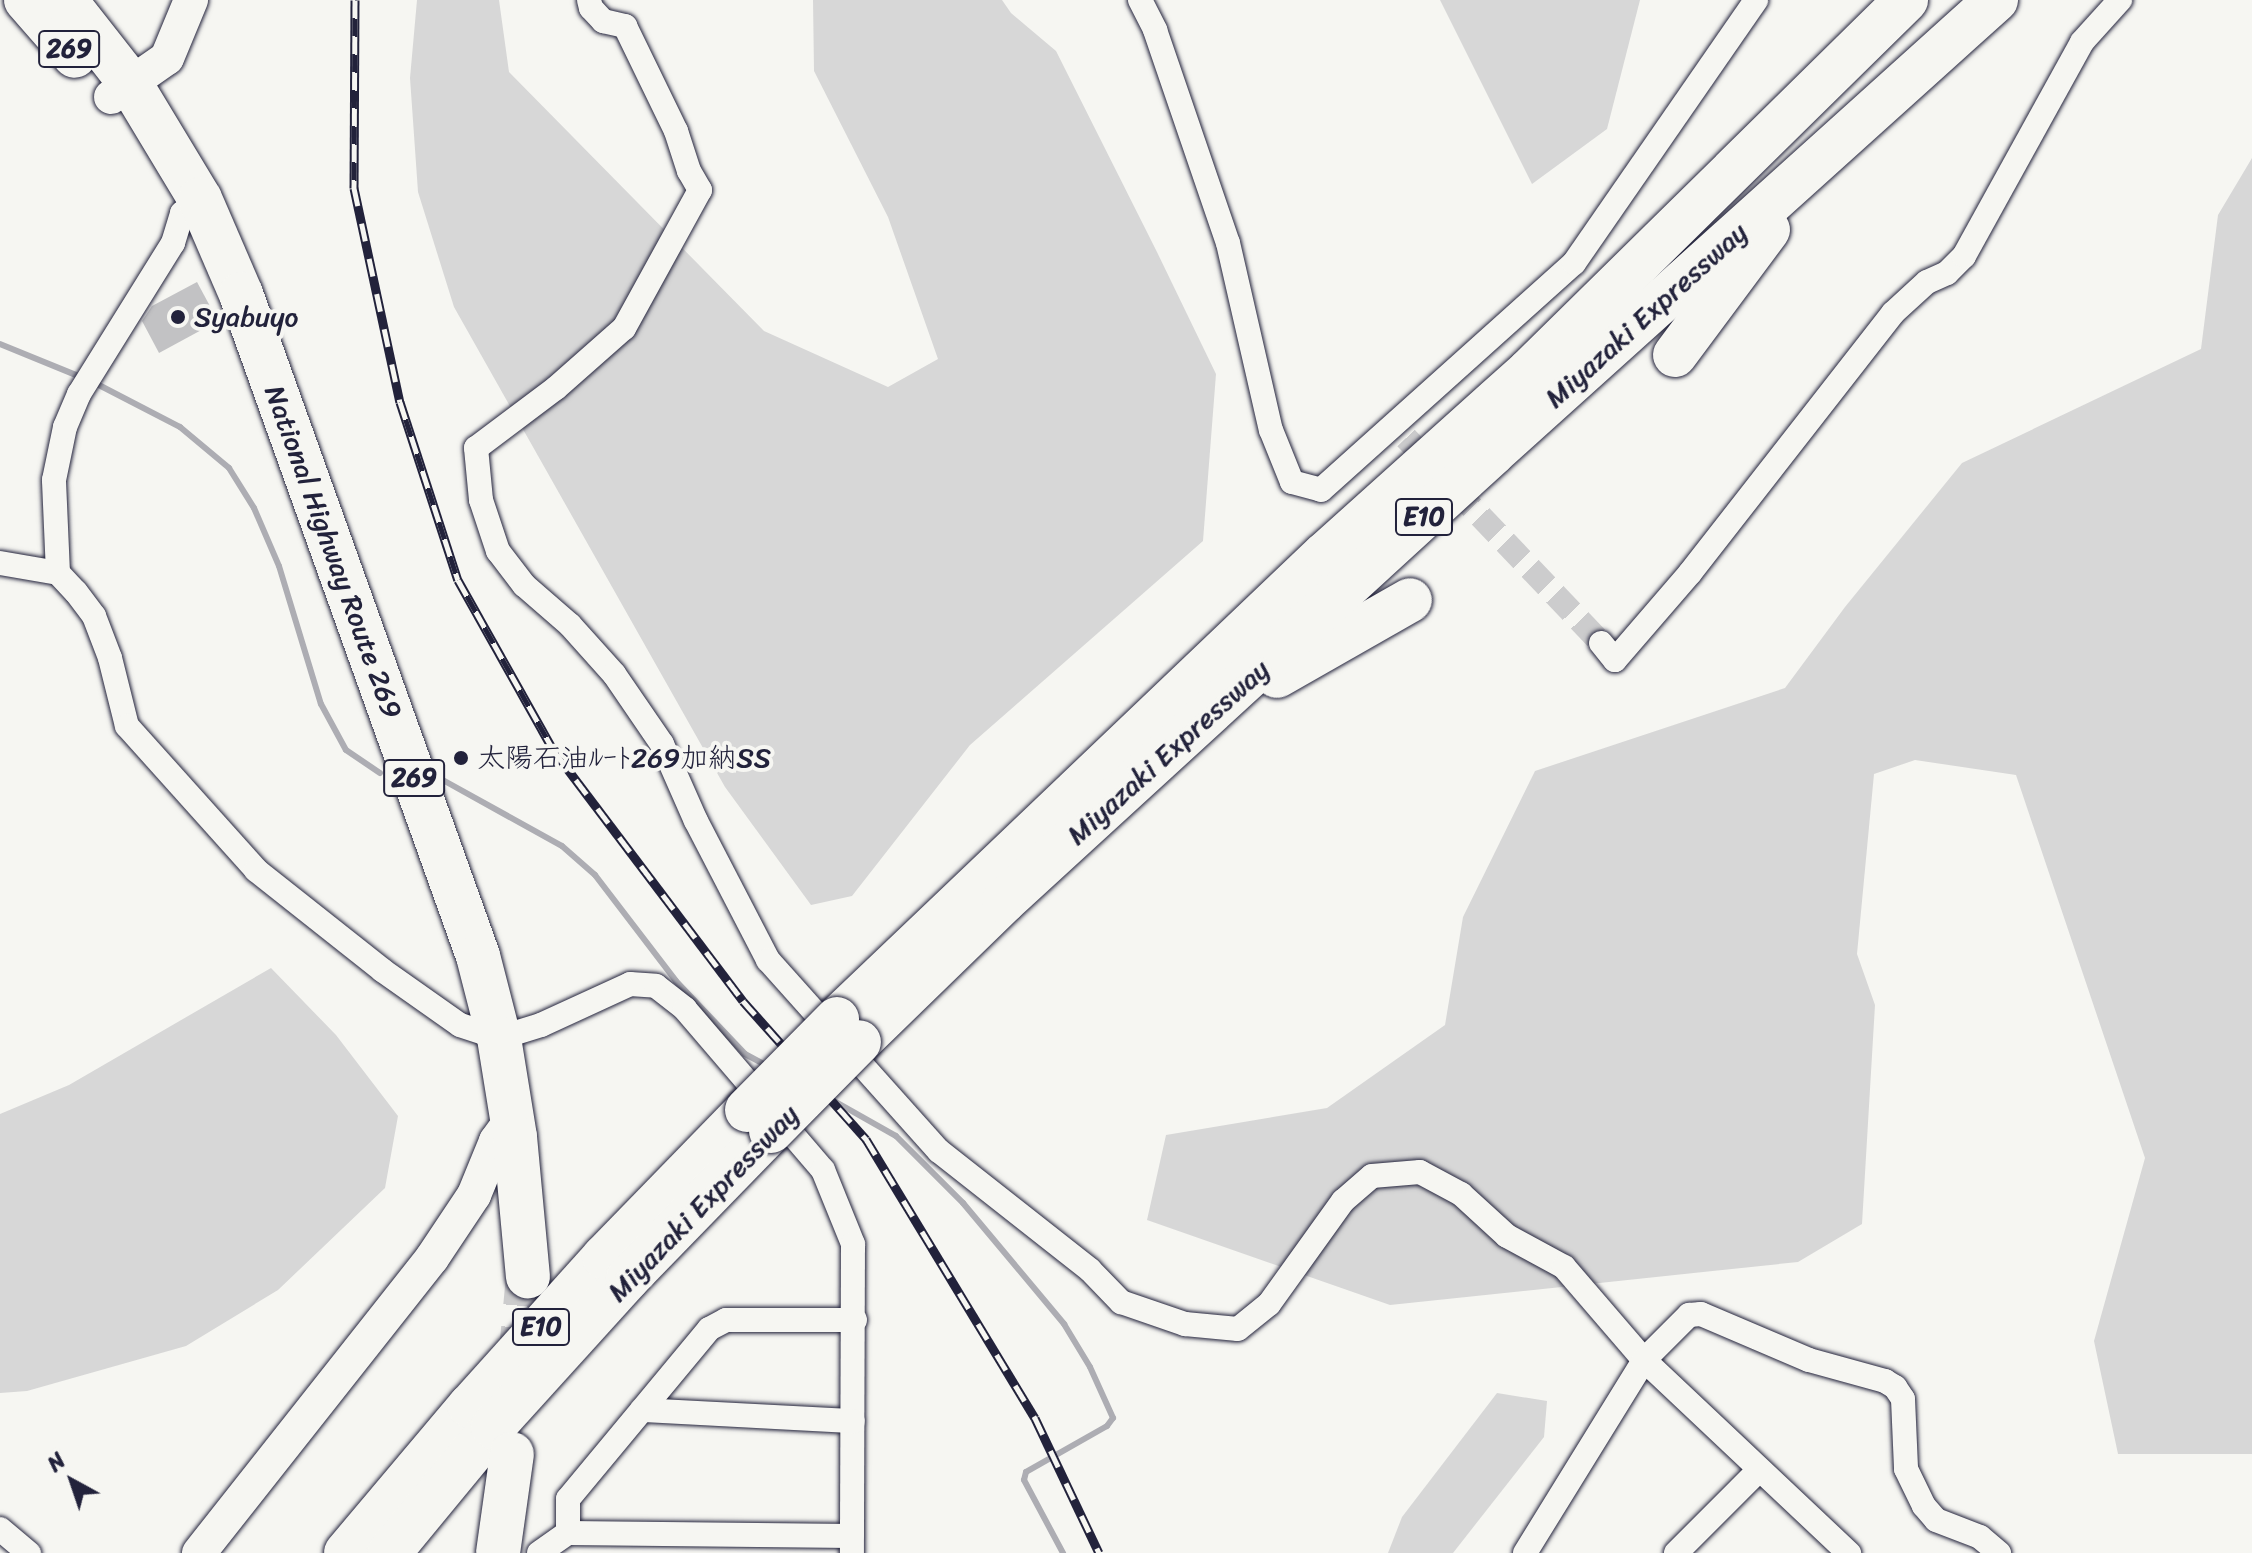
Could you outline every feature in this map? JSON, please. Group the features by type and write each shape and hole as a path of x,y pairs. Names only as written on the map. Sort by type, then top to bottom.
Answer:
{"highway":[{"name":"269","path":"26,0 121,90"},
{"name":"269","path":"65,0 121,90"},
{"name":"Miyazaki Expressway","path":"346,1553 470,1406 604,1257 759,1120 1325,554 1529,371 1906,0"},
{"name":"Miyazaki Expressway","path":"848,1031 1004,901 1493,453 1996,0"},
{"name":"National Highway Route 269","path":"121,90 241,294 478,956 499,1038 512,1119 528,1276"},
{"path":"1675,355 1827,151"},
{"path":"1211,714 1410,600"},
{"name":"Miyazaki Expressway","path":"389,1553 493,1427 628,1278 759,1120"},
{"path":"498,1553 512,1454"}],"street":[{"path":"121,90 167,58 191,0"},
{"path":"589,0 591,8 603,21 625,26 676,131 689,171 700,190 624,328 556,388 476,448 481,500 498,551 524,585 570,625 614,674 662,744 696,821 768,960 939,1151 1090,1270 1121,1302 1185,1324 1238,1329 1269,1304 1343,1201 1372,1176 1420,1172 1461,1194 1507,1236 1564,1267 1644,1360 1849,1553"},
{"path":"1140,0 1155,30 1228,243 1271,430 1292,482 1321,490 1399,430 1574,263 1756,0"},
{"path":"1601,643 1615,660 1690,573 1893,313 1927,282 1947,273 1964,256 2082,42 2120,0"},
{"path":"191,206 173,243 79,394 65,427 54,480 58,573 94,616 110,658 127,726 256,870 382,970 460,1025 499,1038 541,1025 630,984 656,986 685,1009 823,1170 853,1244 852,1544 568,1533 539,1553"},
{"path":"0,563 58,573"},
{"path":"199,1553 432,1258 474,1195 496,1141 512,1119"},
{"path":"1525,1553 1644,1360 1689,1315 1701,1314 1809,1360 1885,1381 1903,1399 1906,1469 1924,1506 1936,1520 1980,1537 1999,1553"},
{"path":"568,1533 568,1499 709,1329 726,1320 855,1320"},
{"path":"642,1410 853,1421"},
{"path":"1676,1553 1759,1470"},
{"path":"0,1529 29,1553"}],"shaded area":[{"path":"417,0 499,0 509,72 764,331 888,387 938,359 888,217 814,71 813,0 1002,0 1011,13 1056,51 1156,250 1216,374 1203,541 970,745 852,896 811,905 725,787 454,307 418,192 410,78"},
{"path":"1440,0 1640,0 1607,129 1532,184"},
{"path":"2252,158 2252,1454 2118,1454 2094,1341 2145,1158 2016,775 1915,760 1874,774 1857,954 1875,1005 1862,1224 1798,1262 1390,1305 1147,1220 1166,1135 1327,1108 1445,1025 1463,917 1535,771 1785,688 1845,607 1962,463 2201,349 2218,215"},
{"path":"271,968 336,1035 398,1116 385,1188 278,1290 186,1346 27,1391 0,1393 0,1114 69,1085"},
{"path":"1497,1393 1547,1401 1544,1437 1453,1553 1388,1553 1402,1517"}],"building":[{"name":"Syabuyo","path":"197,282 218,321 159,353 142,321 152,306"}],"waterway":[{"path":"0,344 81,377"},
{"path":"95,383 180,427 229,468 254,508 279,566 321,704 346,750 380,773"},
{"path":"441,779 562,846 595,875 676,981 745,1054 768,1066"},
{"path":"827,1097 896,1136 963,1203 1064,1324 1090,1367 1113,1418 1107,1426 1026,1472 1024,1480 1063,1553"}],"tunnel":[{"path":"1406,438 1601,643"},
{"path":"519,1372 528,1276"}],"railway":[{"path":"355,0 354,188 400,402 458,580 554,751 743,1001 866,1139 1035,1418 1099,1553"}],"place":[{"name":"Syabuyo","path":"178,317"},
{"name":"太陽石油ﾙｰﾄ269加納SS","path":"461,758"}]}
